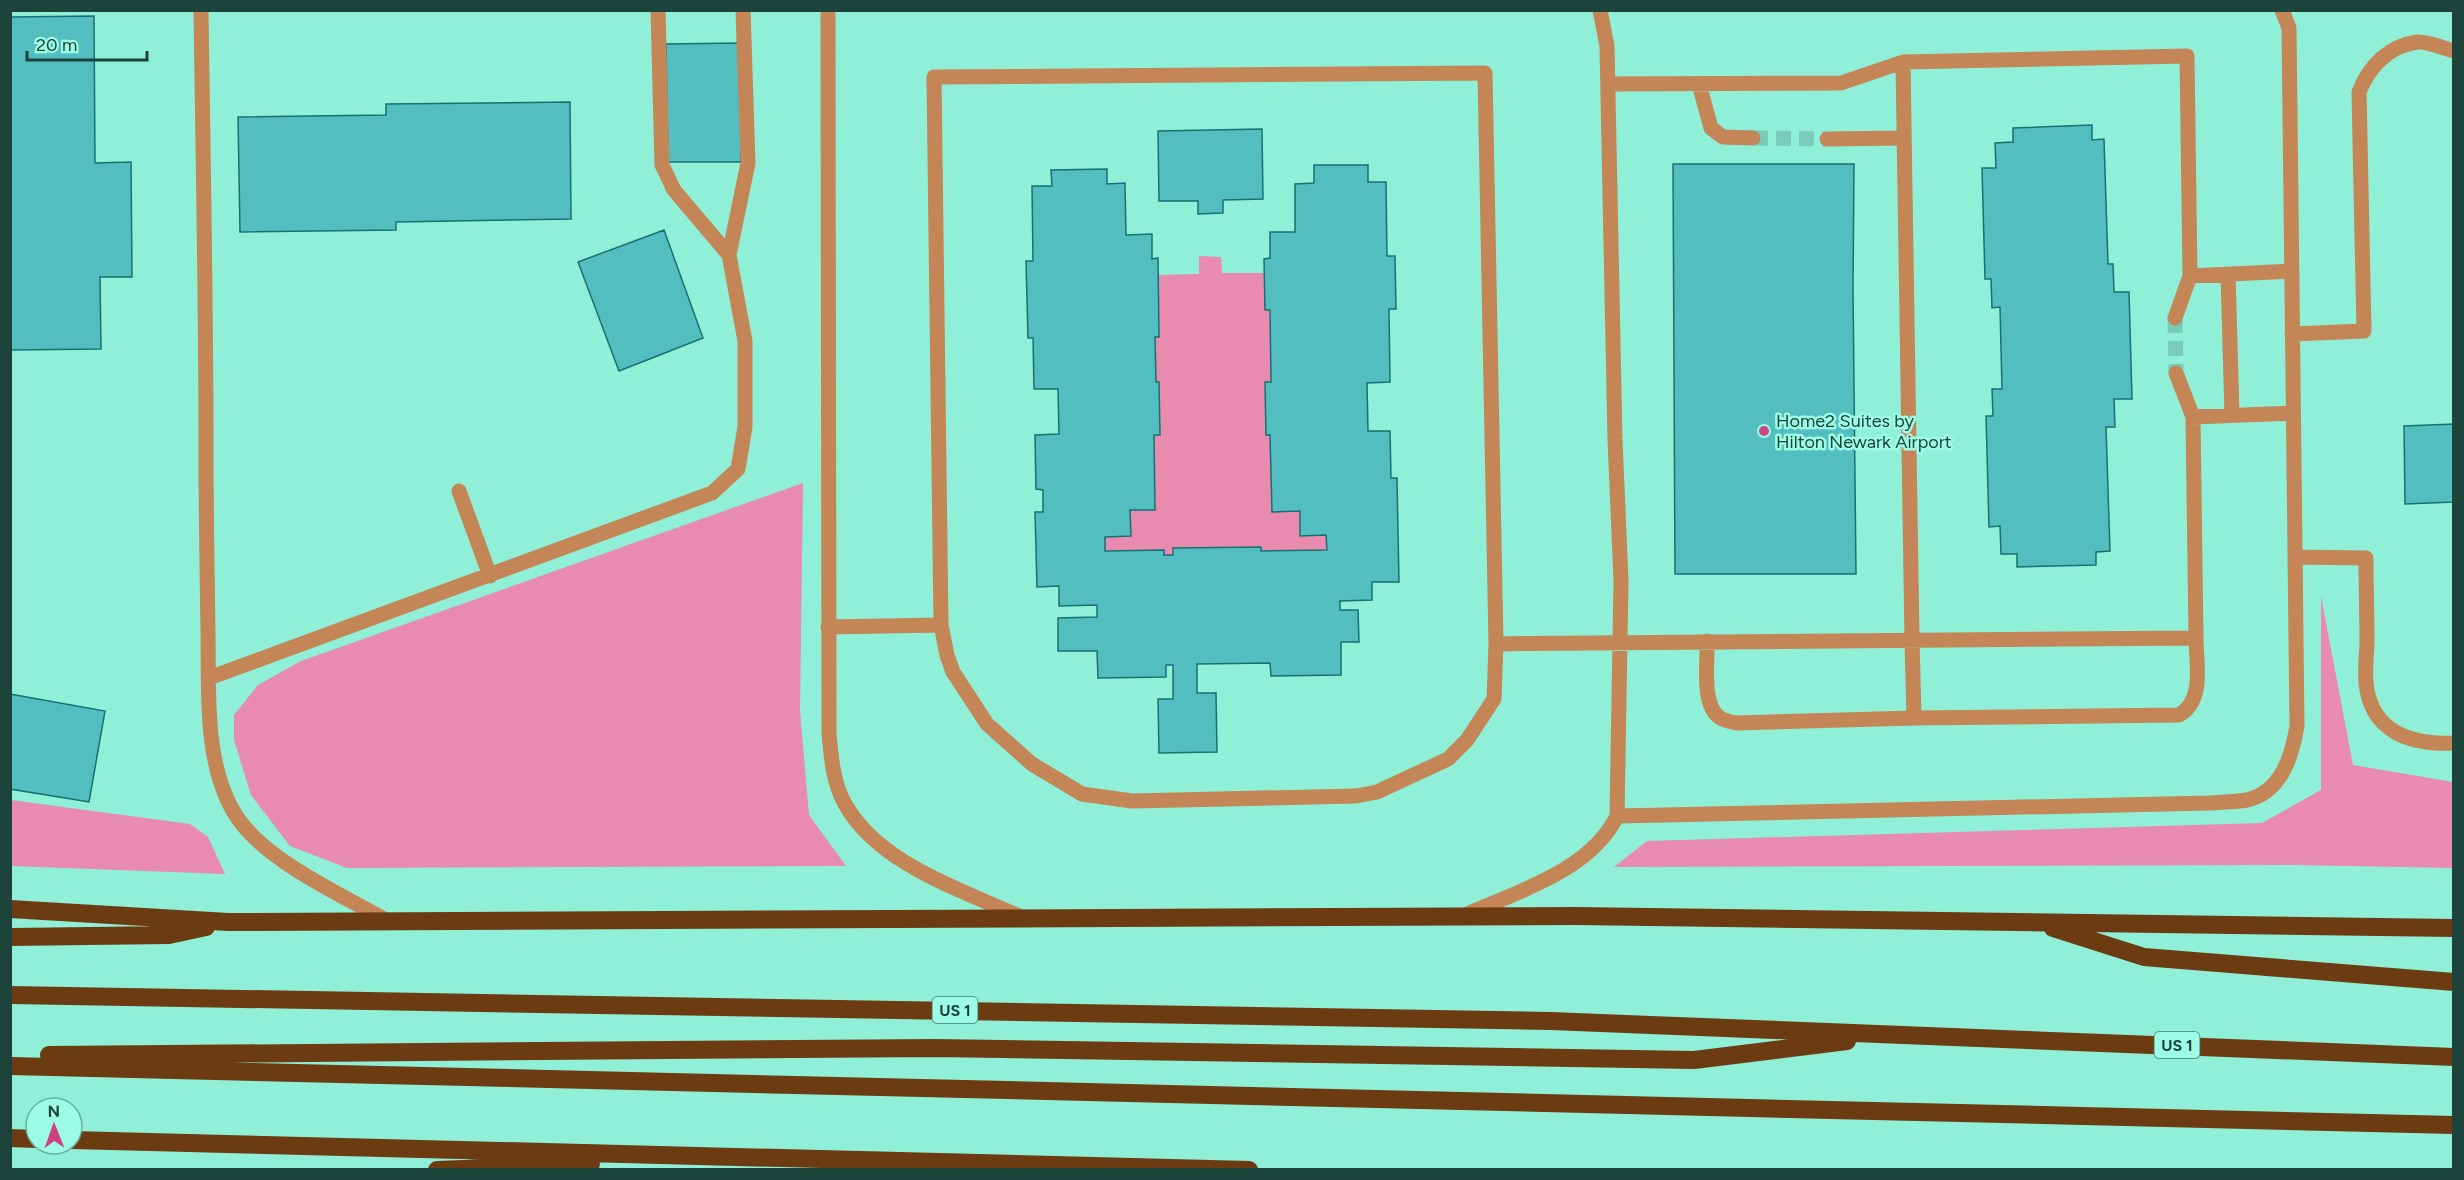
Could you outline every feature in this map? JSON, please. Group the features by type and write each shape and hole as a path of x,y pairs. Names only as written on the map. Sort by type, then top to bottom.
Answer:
{"highway":[{"path":"10,909 228,922 1575,916 2454,928"},
{"path":"10,937 169,935 228,922"},
{"path":"2031,922 2144,957 2454,982"},
{"name":"US 1","path":"10,995 1245,1014 1681,1025 2454,1057"},
{"path":"10,1055 888,1048 1694,1060 1900,1034"},
{"path":"10,1066 2454,1125"},
{"path":"84,1140 1248,1170"},
{"path":"437,1170 768,1157"}],"lane":[{"path":"201,10 209,678 216,770 223,793 234,812 251,833 291,866 389,922"},
{"path":"658,10 662,165 674,190 729,255"},
{"path":"209,678 712,493 738,469 745,427 745,341 729,255 748,163 743,10"},
{"path":"828,10 828,627 831,756 836,780 845,803 876,843 898,858 1024,918"},
{"path":"1460,918 1563,870 1590,853 1610,831 1617,816 1621,581 1615,440 1607,46 1600,10"},
{"path":"1617,816 2209,803 2249,799 2266,792 2288,766 2296,726 2295,557 2289,28 2282,10"},
{"path":"2292,334 2364,331 2359,92 2367,73 2396,49 2419,42 2454,51"},
{"path":"1608,84 1841,83 1903,62 2187,56 2190,276 2175,318"},
{"path":"1903,62 1914,718"},
{"path":"1485,73 1496,644 1494,699 1467,740 1448,759 1377,792 1356,796 1132,801 1082,794 1032,764 987,724 954,672 946,655 941,625 934,77 1485,73"},
{"path":"1699,84 1711,128 1723,137 1753,138"},
{"path":"1827,139 1905,138"},
{"path":"2190,276 2291,272"},
{"path":"2229,274 2232,415"},
{"path":"1707,641 1709,704 1717,716 1737,723 2179,715 2191,706 2196,692 2196,638 2193,417 2176,373"},
{"path":"2193,417 2293,413"},
{"path":"459,491 490,576"},
{"path":"2295,557 2366,558 2366,682 2375,714 2394,732 2413,740 2431,744 2454,743"},
{"path":"828,627 941,625"},
{"path":"1496,644 2196,638"}],"shaded area":[{"path":"1199,256 1221,257 1222,273 1265,273 1265,310 1270,310 1271,382 1265,383 1266,435 1270,435 1272,511 1300,511 1300,536 1326,535 1327,550 1261,551 1260,547 1174,548 1173,555 1164,555 1164,550 1105,551 1105,537 1130,536 1130,510 1155,509 1154,435 1160,435 1155,337 1159,336 1158,275 1199,274"},
{"path":"803,483 800,711 809,815 846,866 347,868 290,846 251,795 234,740 234,715 258,685 301,661"},
{"path":"2321,596 2353,765 2453,782 2453,868 2294,865 1614,867 1647,841 2262,823 2321,790"},
{"path":"11,800 190,824 208,837 225,874 11,866"}],"building":[{"path":"94,16 95,163 131,162 132,277 100,277 101,349 10,350 10,17"},
{"path":"740,43 741,162 668,162 666,44"},
{"path":"570,102 571,219 396,222 396,230 240,232 238,117 386,115 386,104"},
{"path":"2092,125 2092,140 2104,139 2108,264 2113,264 2114,292 2129,292 2132,399 2114,399 2115,427 2106,427 2110,551 2096,552 2096,565 2017,567 2017,554 2001,554 2000,526 1989,527 1986,416 1993,416 1992,389 2002,389 2000,307 1992,308 1991,279 1985,279 1982,168 1996,168 1995,143 2013,142 2013,128"},
{"path":"1262,129 1263,199 1223,200 1223,213 1198,214 1198,201 1159,201 1158,131"},
{"name":"Home2 Suites by Hilton Newark Airport","path":"1673,164 1854,164 1856,574 1675,574"},
{"path":"1314,165 1368,165 1368,182 1386,182 1387,256 1395,256 1396,309 1389,309 1390,382 1367,383 1368,431 1390,431 1391,478 1397,478 1399,582 1372,582 1372,600 1340,601 1340,610 1358,610 1359,642 1341,642 1341,675 1271,676 1270,663 1197,664 1197,693 1216,693 1217,752 1159,753 1158,699 1173,699 1173,665 1166,665 1166,677 1098,678 1097,651 1058,651 1058,618 1097,617 1097,605 1059,606 1059,586 1037,587 1035,512 1043,512 1043,490 1036,489 1035,435 1059,434 1058,389 1034,389 1033,338 1028,338 1026,261 1033,261 1032,186 1052,186 1051,170 1107,169 1107,184 1125,183 1126,235 1152,234 1152,259 1158,258 1159,337 1155,337 1160,435 1154,435 1155,510 1130,510 1131,536 1105,537 1105,551 1164,550 1164,555 1173,555 1173,548 1261,547 1261,551 1327,550 1326,535 1300,536 1300,511 1272,512 1270,435 1266,435 1265,382 1271,382 1270,310 1265,310 1264,259 1270,258 1270,232 1295,232 1295,184 1314,183"},
{"path":"664,230 703,338 619,371 578,262"},
{"path":"2454,424 2454,502 2405,504 2404,426"},
{"path":"10,694 105,711 89,802 10,789"}],"tunnel":[{"path":"1753,138 1827,139"},
{"path":"2175,318 2176,373"}],"place":[{"name":"Home2 Suites by Hilton Newark Airport","path":"1764,431"}]}
